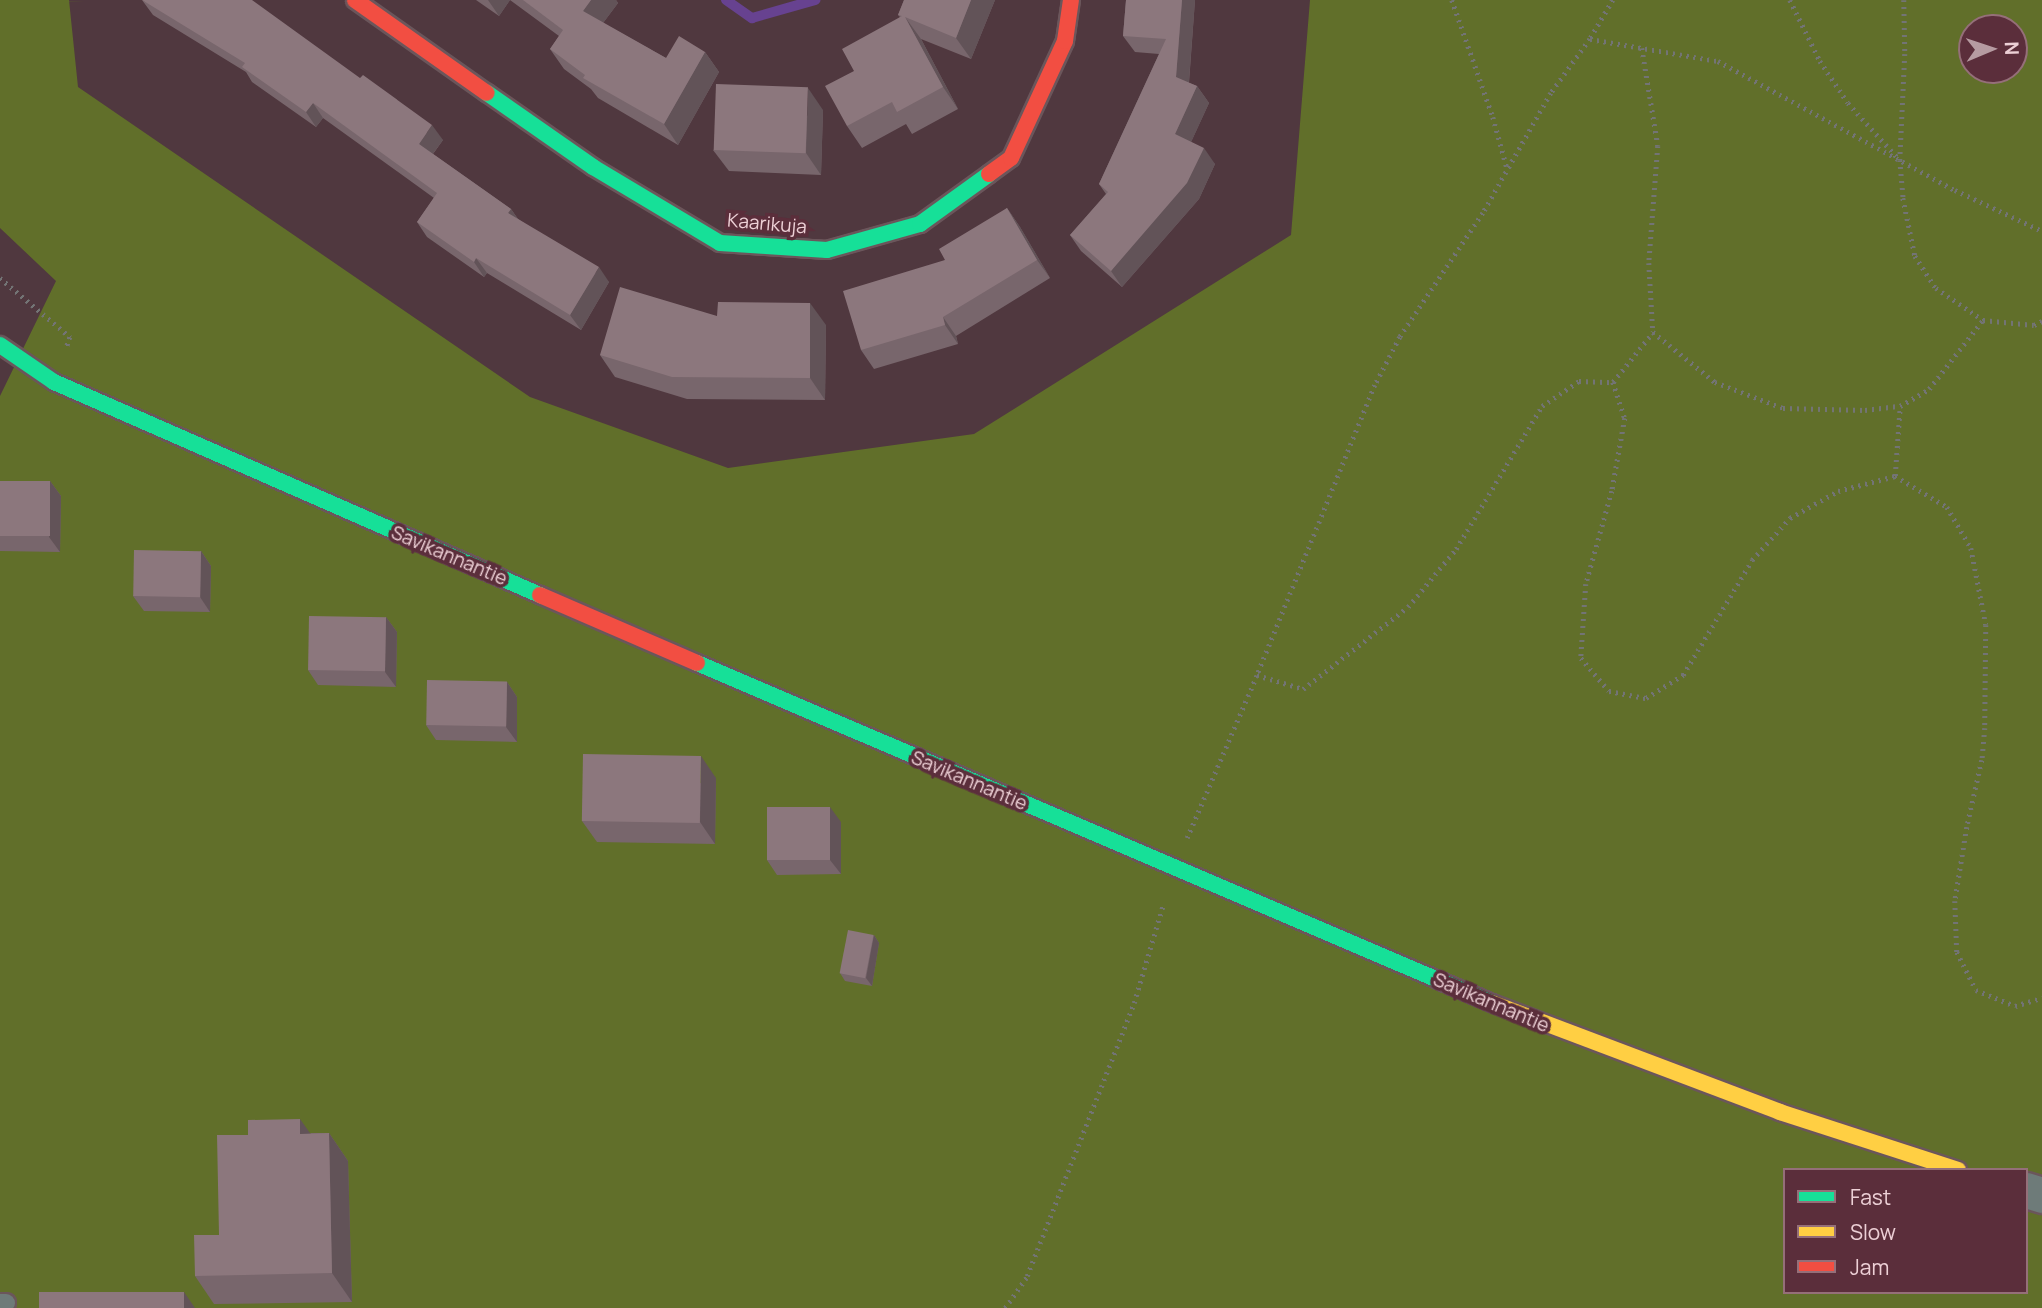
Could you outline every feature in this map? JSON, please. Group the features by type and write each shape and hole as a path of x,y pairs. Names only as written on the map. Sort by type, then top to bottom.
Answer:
{"street":[{"name":"Kaarikuja","path":"355,0 593,167 720,243 827,250 920,223 1011,158 1065,41 1071,0"},
{"name":"Savikannantie","path":"0,345 54,382 227,460 1173,869 1551,1028 1780,1112 1952,1168"}],"path":[{"path":"1452,0 1493,117 1508,169"},
{"path":"1005,1308 1027,1276 1134,1003 1173,869 1257,675 1375,386 1400,337 1483,213 1550,93 1590,39 1613,0"},
{"path":"1790,0 1820,61 1848,103 1900,160"},
{"path":"1904,0 1905,54 1900,160 1903,198 1915,256 1936,288 1983,320 2034,325 2042,321"},
{"path":"1590,39 1718,61 1900,160 2042,231"},
{"path":"1613,382 1653,332 1649,263 1658,146 1642,48"},
{"path":"1653,332 1715,382 1783,408 1865,410 1900,406 1928,389 1983,320"},
{"path":"1257,675 1303,689 1408,607 1456,549 1542,406 1579,381 1613,382"},
{"path":"1613,382 1625,418 1612,491 1586,584 1581,658 1609,691 1646,698 1683,675 1752,560 1790,518 1838,491 1895,476 1947,507 1971,548 1986,625 1985,728 1982,760 1967,827 1955,901 1957,952 1976,990 2015,1006 2042,998"},
{"path":"1895,476 1900,406"}],"green space":[{"path":"0,0 69,0 78,87 530,397 728,468 974,434 1291,235 1310,0 2042,0 2042,1308 0,1308 0,396 56,281 0,228"}],"building":[{"path":"142,0 252,0 360,78 363,75 432,125 419,144 511,209 508,213 599,267 570,315 476,258 474,262 417,222 437,193 313,103 306,112 242,67 245,63"},
{"path":"523,0 591,0 583,11 666,58 679,36 705,52 664,124 583,78 585,75 550,49 563,30"},
{"path":"904,0 971,0 956,38 905,17 943,87 897,112 892,102 847,126 825,86 854,71 842,49 902,16 898,15"},
{"path":"1126,0 1182,0 1176,77 1197,86 1175,134 1204,148 1187,183 1111,271 1070,235 1108,192 1099,184 1166,39 1123,36"},
{"path":"716,84 808,87 806,153 714,150"},
{"path":"1007,208 1037,260 943,317 945,325 861,350 843,291 945,260 939,249"},
{"path":"620,287 717,316 718,302 810,303 810,378 672,377 600,355"},
{"path":"0,481 50,481 50,536 0,536"},
{"path":"134,550 201,551 200,597 133,596"},
{"path":"309,616 386,617 385,671 308,670"},
{"path":"427,680 507,681 506,726 426,725"},
{"path":"583,754 701,756 700,823 582,821"},
{"path":"767,807 830,807 830,860 767,860"},
{"path":"848,930 874,935 865,978 840,973"},
{"path":"300,1119 300,1134 329,1133 332,1273 195,1276 194,1235 219,1235 217,1135 248,1135 248,1120"},
{"path":"39,1292 184,1292 184,1308 39,1308"}],"waterway":[{"path":"726,0 752,18 815,0"}],"traffic: fast":[{"path":"487,93 593,167 720,243 827,250 920,224 989,174"},
{"path":"0,345 54,382 540,595"},
{"path":"697,663 1492,1003"}],"traffic: slow":[{"path":"1492,1003 1780,1112 1952,1168"}],"traffic: jam":[{"path":"355,0 487,93"},
{"path":"989,174 1011,158 1065,41 1071,0"},
{"path":"540,595 697,663"}]}
